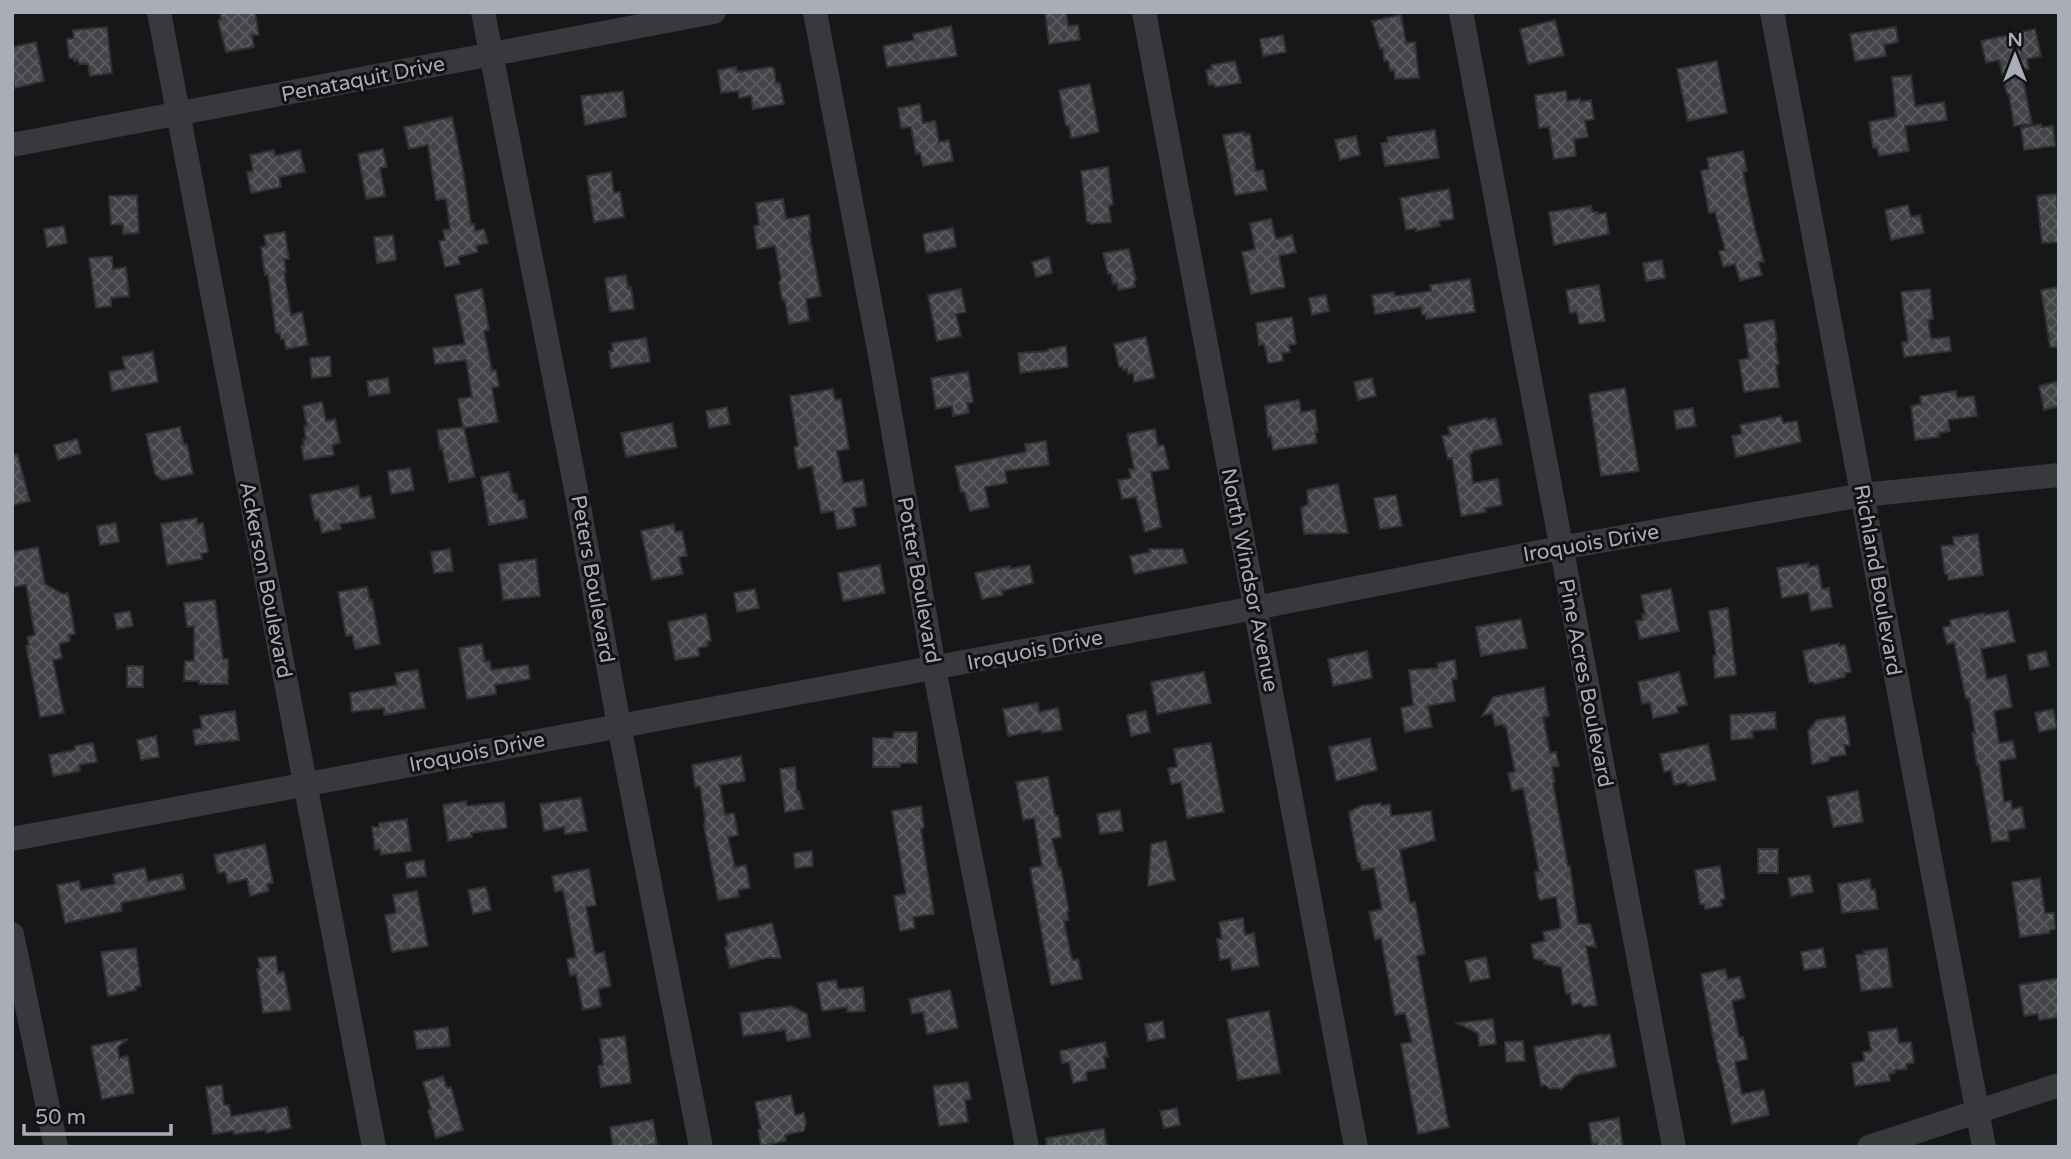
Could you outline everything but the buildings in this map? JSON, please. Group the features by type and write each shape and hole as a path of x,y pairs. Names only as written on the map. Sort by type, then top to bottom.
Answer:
{"street":[{"name":"Ackerson Boulevard","path":"159,12 374,1147"},
{"name":"Peters Boulevard","path":"484,12 701,1147"},
{"name":"Penataquit Drive","path":"12,145 713,12"},
{"name":"Potter Boulevard","path":"815,12 880,355 934,668 1027,1147"},
{"name":"North Windsor Avenue","path":"1144,12 1356,1147"},
{"name":"Pine Acres Boulevard","path":"1461,12 1674,1147"},
{"name":"Richland Boulevard","path":"1772,12 1984,1147"},
{"name":"Iroquois Drive","path":"12,839 1255,608 1560,548 1863,495 2059,475"},
{"path":"12,934 56,1147"},
{"path":"1869,1147 2059,1085"}]}
